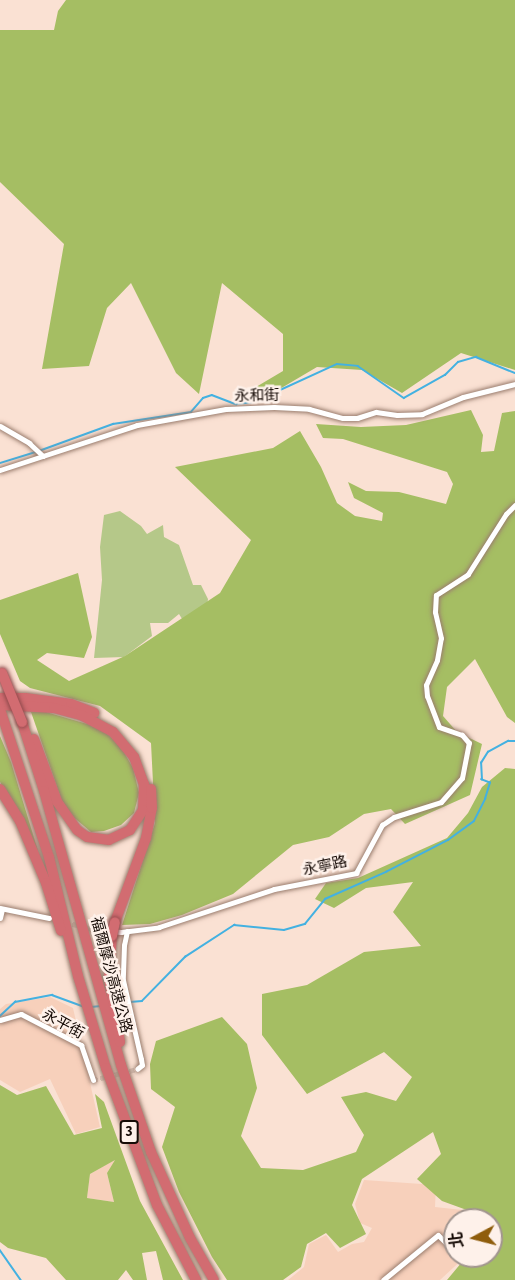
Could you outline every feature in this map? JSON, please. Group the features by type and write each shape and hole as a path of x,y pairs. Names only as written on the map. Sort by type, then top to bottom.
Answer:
{"highway":[{"name":"福爾摩沙高速公路","path":"1,672 22,722 108,1005"},
{"path":"0,698 41,700 84,708 111,723 127,737 140,756 151,785 152,808 146,838 115,922 120,933 109,978 108,1005"},
{"name":"福爾摩沙高速公路","path":"0,707 49,856 78,976 138,1158 157,1204 196,1280"},
{"path":"0,707 54,708 81,715 113,732 134,757 144,784 143,810 130,830 109,840 87,837 77,830 57,801 41,755 22,722"},
{"path":"0,789 13,807 46,883 78,976"},
{"path":"0,796 25,833"},
{"name":"3","path":"108,1005 151,1152 190,1238 214,1280"}],"street":[{"name":"永和街","path":"0,470 40,453 138,425 226,409 274,407 309,409 343,418 357,418 376,412 397,415 422,414 463,397 515,384"},
{"path":"0,426 40,453"},
{"name":"永寧路","path":"120,933 159,927 274,889 356,873 382,825 394,817 441,802 462,778 469,743 462,735 440,727 427,696 426,685 437,660 441,638 435,612 436,595 468,574 506,514 515,505"},
{"path":"0,918 1,908 49,918"},
{"path":"93,929 120,933 123,980 142,1065 137,1069"},
{"name":"永平街","path":"0,1020 21,1014 81,1045 93,1080"},
{"path":"382,1280 438,1235 443,1240"}],"shaded area":[{"path":"50,997 73,1008 100,1127 76,1134 50,1079 20,1092 0,1080 0,1009 6,1004"},
{"path":"116,1159 107,1173 114,1202 87,1198 90,1174"},
{"path":"364,1180 436,1185 435,1207 444,1208 443,1268 453,1268 440,1280 288,1280 304,1267 309,1244 326,1235 338,1252 352,1244 364,1242 372,1228 360,1223 355,1204"}],"green space":[{"path":"66,0 515,0 515,370 461,353 402,393 362,370 317,367 278,390 257,395 256,387 283,371 283,334 222,283 199,394 176,373 131,283 107,308 89,366 42,369 64,244 0,182 0,30 54,30 58,11"},
{"path":"471,410 483,435 481,452 494,451 502,413 515,411 515,723 507,717 475,659 447,687 443,716 457,732 482,744 470,795 405,824 391,809 364,814 329,837 293,845 233,894 182,915 150,924 122,925 155,823 151,743 100,706 30,688 20,681 0,634 0,600 78,573 92,637 84,658 47,653 37,660 69,681 125,656 220,593 251,540 175,467 273,448 300,431 321,467 337,503 355,516 382,521 383,513 354,498 348,482 366,491 399,492 446,504 453,484 447,472 343,439 323,438 316,424 361,427 406,425"},
{"path":"120,511 141,526 147,534 163,525 164,537 179,545 193,585 201,585 208,599 201,649 179,614 168,623 150,623 152,636 124,657 94,658 102,580 100,547 104,515"},
{"path":"31,712 46,712 101,728 121,747 133,768 139,793 134,813 121,825 104,831 91,832 71,815 62,801"},
{"path":"0,736 11,762 38,851 0,782"},
{"path":"505,768 515,769 515,1280 447,1280 457,1268 503,1268 503,1208 461,1208 442,1201 417,1179 441,1154 433,1132 362,1179 352,1205 366,1234 340,1248 326,1233 307,1244 301,1267 283,1280 227,1280 212,1257 179,1192 162,1147 175,1107 151,1089 150,1064 156,1041 222,1017 247,1044 257,1088 241,1136 261,1168 303,1170 356,1152 364,1135 341,1097 366,1092 396,1101 412,1077 384,1052 307,1094 262,1035 262,994 307,985 364,952 421,946 393,912 413,882 366,888 334,908 315,899 326,883 358,878 447,838 468,813 482,787"},
{"path":"0,1085 17,1095 46,1086 74,1135 102,1128 95,1094 104,1102 140,1201 183,1280 163,1280 156,1251 142,1253 147,1280 133,1280 126,1270 118,1280 66,1280 46,1258 8,1248 0,1242","holes":["115,1160 107,1173 114,1202 87,1198 90,1174"]}],"waterway":[{"path":"39,451 113,424 191,412 203,398 212,395 236,404 254,402 337,364 358,366 404,398 445,375 458,362 476,357 515,373"},
{"path":"0,463 35,452"},
{"path":"130,1002 142,1001 185,957 234,925 284,930 305,924 325,899 386,872 448,840 474,821 485,799 490,783 482,780 481,763 488,752 508,741 515,741"},
{"path":"0,1016 15,1002 52,995 83,1006"},
{"path":"91,1007 101,1006"},
{"path":"0,1250 21,1280"}],"tunnel":[{"path":"65,922 93,929"},
{"path":"93,1080 137,1069"}]}
